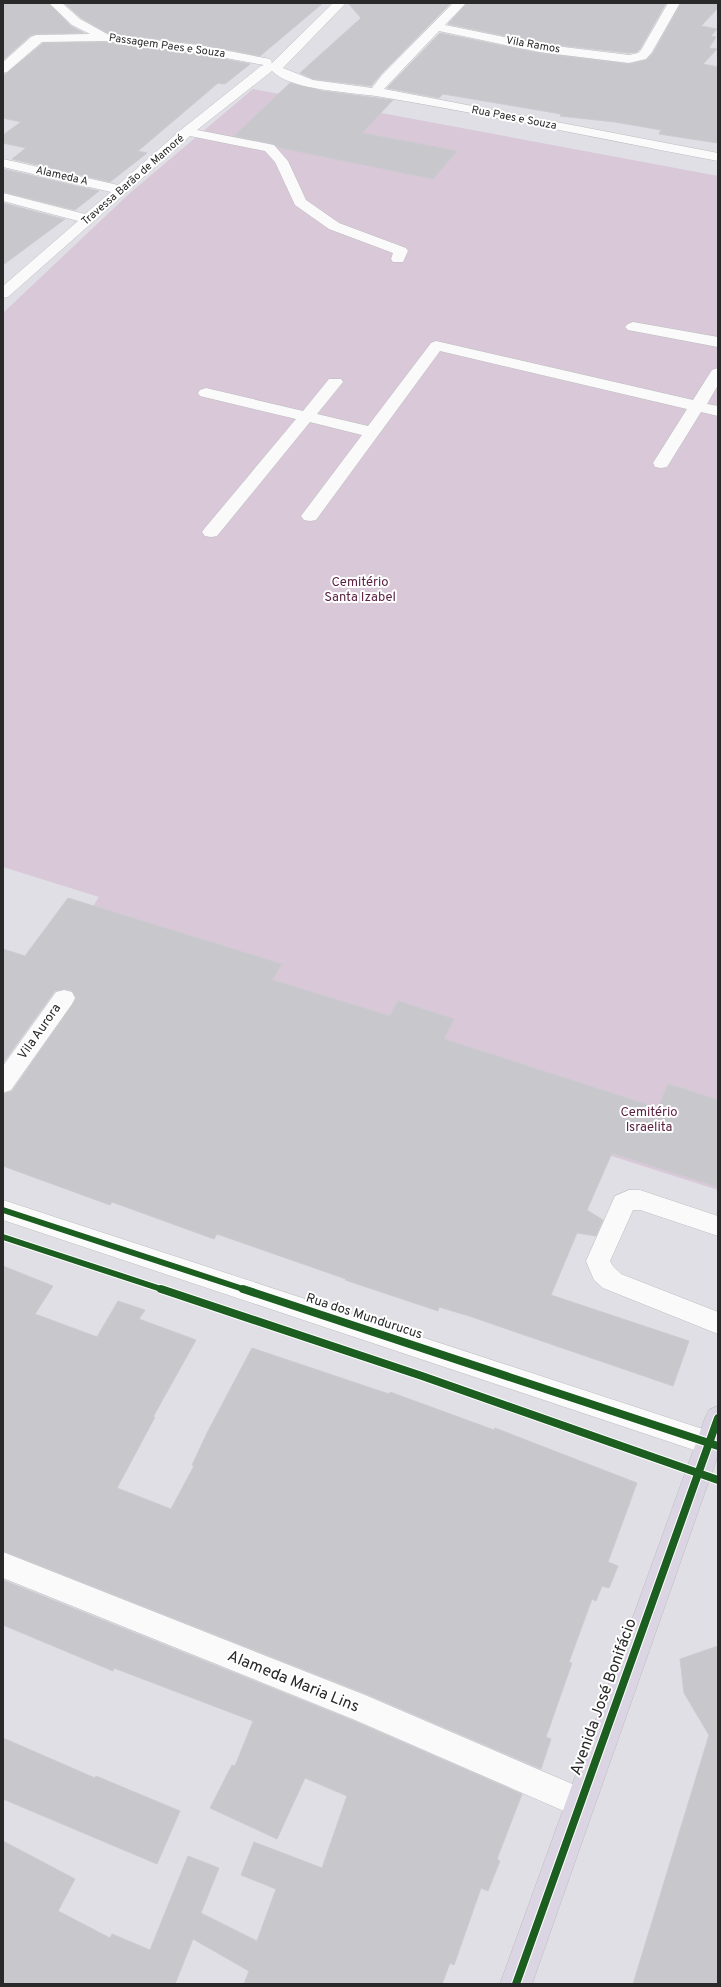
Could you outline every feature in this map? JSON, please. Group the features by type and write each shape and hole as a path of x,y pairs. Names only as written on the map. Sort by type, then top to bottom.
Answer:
{"main road":[{"name":"Avenida José Bonifácio","path":"516,1984 580,1803 715,1435"}],"street":[{"name":"Passagem Paes e Souza","path":"55,3 76,22 106,38 198,49 269,66"},
{"name":"Travessa Barão de Mamoré","path":"269,66 326,3"},
{"name":"Travessa Barão de Mamoré","path":"3,294 187,132 245,87 340,3"},
{"path":"375,92 386,78 460,3"},
{"name":"Vila Ramos","path":"438,27 540,48 629,59 642,56 646,52 674,3"},
{"path":"3,69 34,40 40,38 106,38"},
{"name":"Rua Paes e Souza","path":"269,66 292,78 309,82 375,92 718,157"},
{"name":"Rua Paes e Souza","path":"245,87 277,81 309,82"},
{"path":"187,132 268,148 281,161 300,202 334,226 401,251 398,259"},
{"name":"Alameda A","path":"3,163 120,190"},
{"path":"3,197 88,219"},
{"path":"633,327 718,342"},
{"path":"310,516 436,346 718,411"},
{"path":"661,463 718,373"},
{"path":"211,532 335,382"},
{"path":"206,393 372,432"},
{"name":"Vila Aurora","path":"3,1084 64,998"},
{"path":"718,1226 640,1200 629,1200 624,1203 598,1262 603,1273 612,1281 718,1323"},
{"name":"Rua dos Mundurucus","path":"3,1210 715,1435"},
{"name":"Alameda Maria Lins","path":"3,1565 152,1624 503,1768 580,1803"}],"green space":[{"name":"Cemitério Santa Izabel","path":"253,89 718,176 718,1190 47,976 99,897 3,867 3,313 130,193"}],"building":[{"path":"3,3 48,3 71,26 84,33 35,34 30,36 3,60"},
{"path":"64,3 323,3 260,56 198,44 109,34 81,18"},
{"path":"348,3 451,3 371,86 313,79 300,73 361,18"},
{"path":"467,3 666,3 640,49 637,52 629,53 539,43 448,24"},
{"path":"681,3 718,3 718,8 701,26 717,29 711,36 716,37 709,48 717,49 703,64 718,67 718,143 659,134 661,130 615,122 560,116 561,114 443,94 439,98 387,88 440,33 539,53 629,64 646,60 653,53"},
{"path":"105,42 198,54 250,64 225,84 218,83 138,151 147,153 110,182 12,159 26,148 3,143 3,135 21,122 3,118 3,76 43,43"},
{"path":"290,83 323,91 393,100 362,133 457,151 433,179 286,149 278,147 274,144 234,136"},
{"path":"3,169 99,191 75,210 3,192"},
{"path":"3,203 63,219 65,219 3,265"},
{"path":"68,898 282,964 272,980 390,1016 398,1001 454,1019 444,1039 658,1108 668,1084 718,1100 718,1187 612,1153 587,1210 603,1220 596,1236 577,1233 551,1295 689,1341 673,1386 469,1316 439,1307 438,1311 345,1280 346,1279 217,1234 214,1239 112,1202 110,1205 3,1166 3,1094 12,1091 76,999 72,991 64,989 55,991 3,1063 3,949 25,956"},
{"path":"3,1266 53,1286 35,1314 97,1337 118,1301 145,1310 139,1319 196,1340 153,1417 155,1417 117,1488 171,1509 194,1466 192,1465 208,1431 252,1348 389,1394 390,1392 494,1430 495,1428 637,1483 608,1562 618,1566 609,1588 602,1586 596,1601 592,1599 569,1662 572,1663 546,1737 551,1739 541,1769 366,1694 3,1551"},
{"path":"3,1580 354,1721 522,1794 497,1859 500,1861 488,1891 481,1888 454,1965 450,1963 442,1984 244,1984 249,1971 193,1939 175,1984 3,1984 3,1841 75,1879 58,1911 110,1938 112,1934 150,1950 188,1856 219,1868 201,1913 257,1941 276,1889 241,1875 254,1842 322,1868 347,1796 305,1778 277,1839 210,1808 232,1765 235,1766 253,1721 114,1668 113,1671 3,1625"},
{"path":"718,1646 718,1984 633,1984 709,1735 684,1693 680,1659"},
{"path":"3,1738 95,1778 96,1776 180,1811 157,1864 3,1799"}],"cycle path":[{"path":"3,1210 718,1446"},
{"path":"3,1237 422,1376 718,1480"},
{"path":"516,1984 718,1418"}],"park label":[{"name":"Cemitério Israelita","path":"649,1120"}]}
